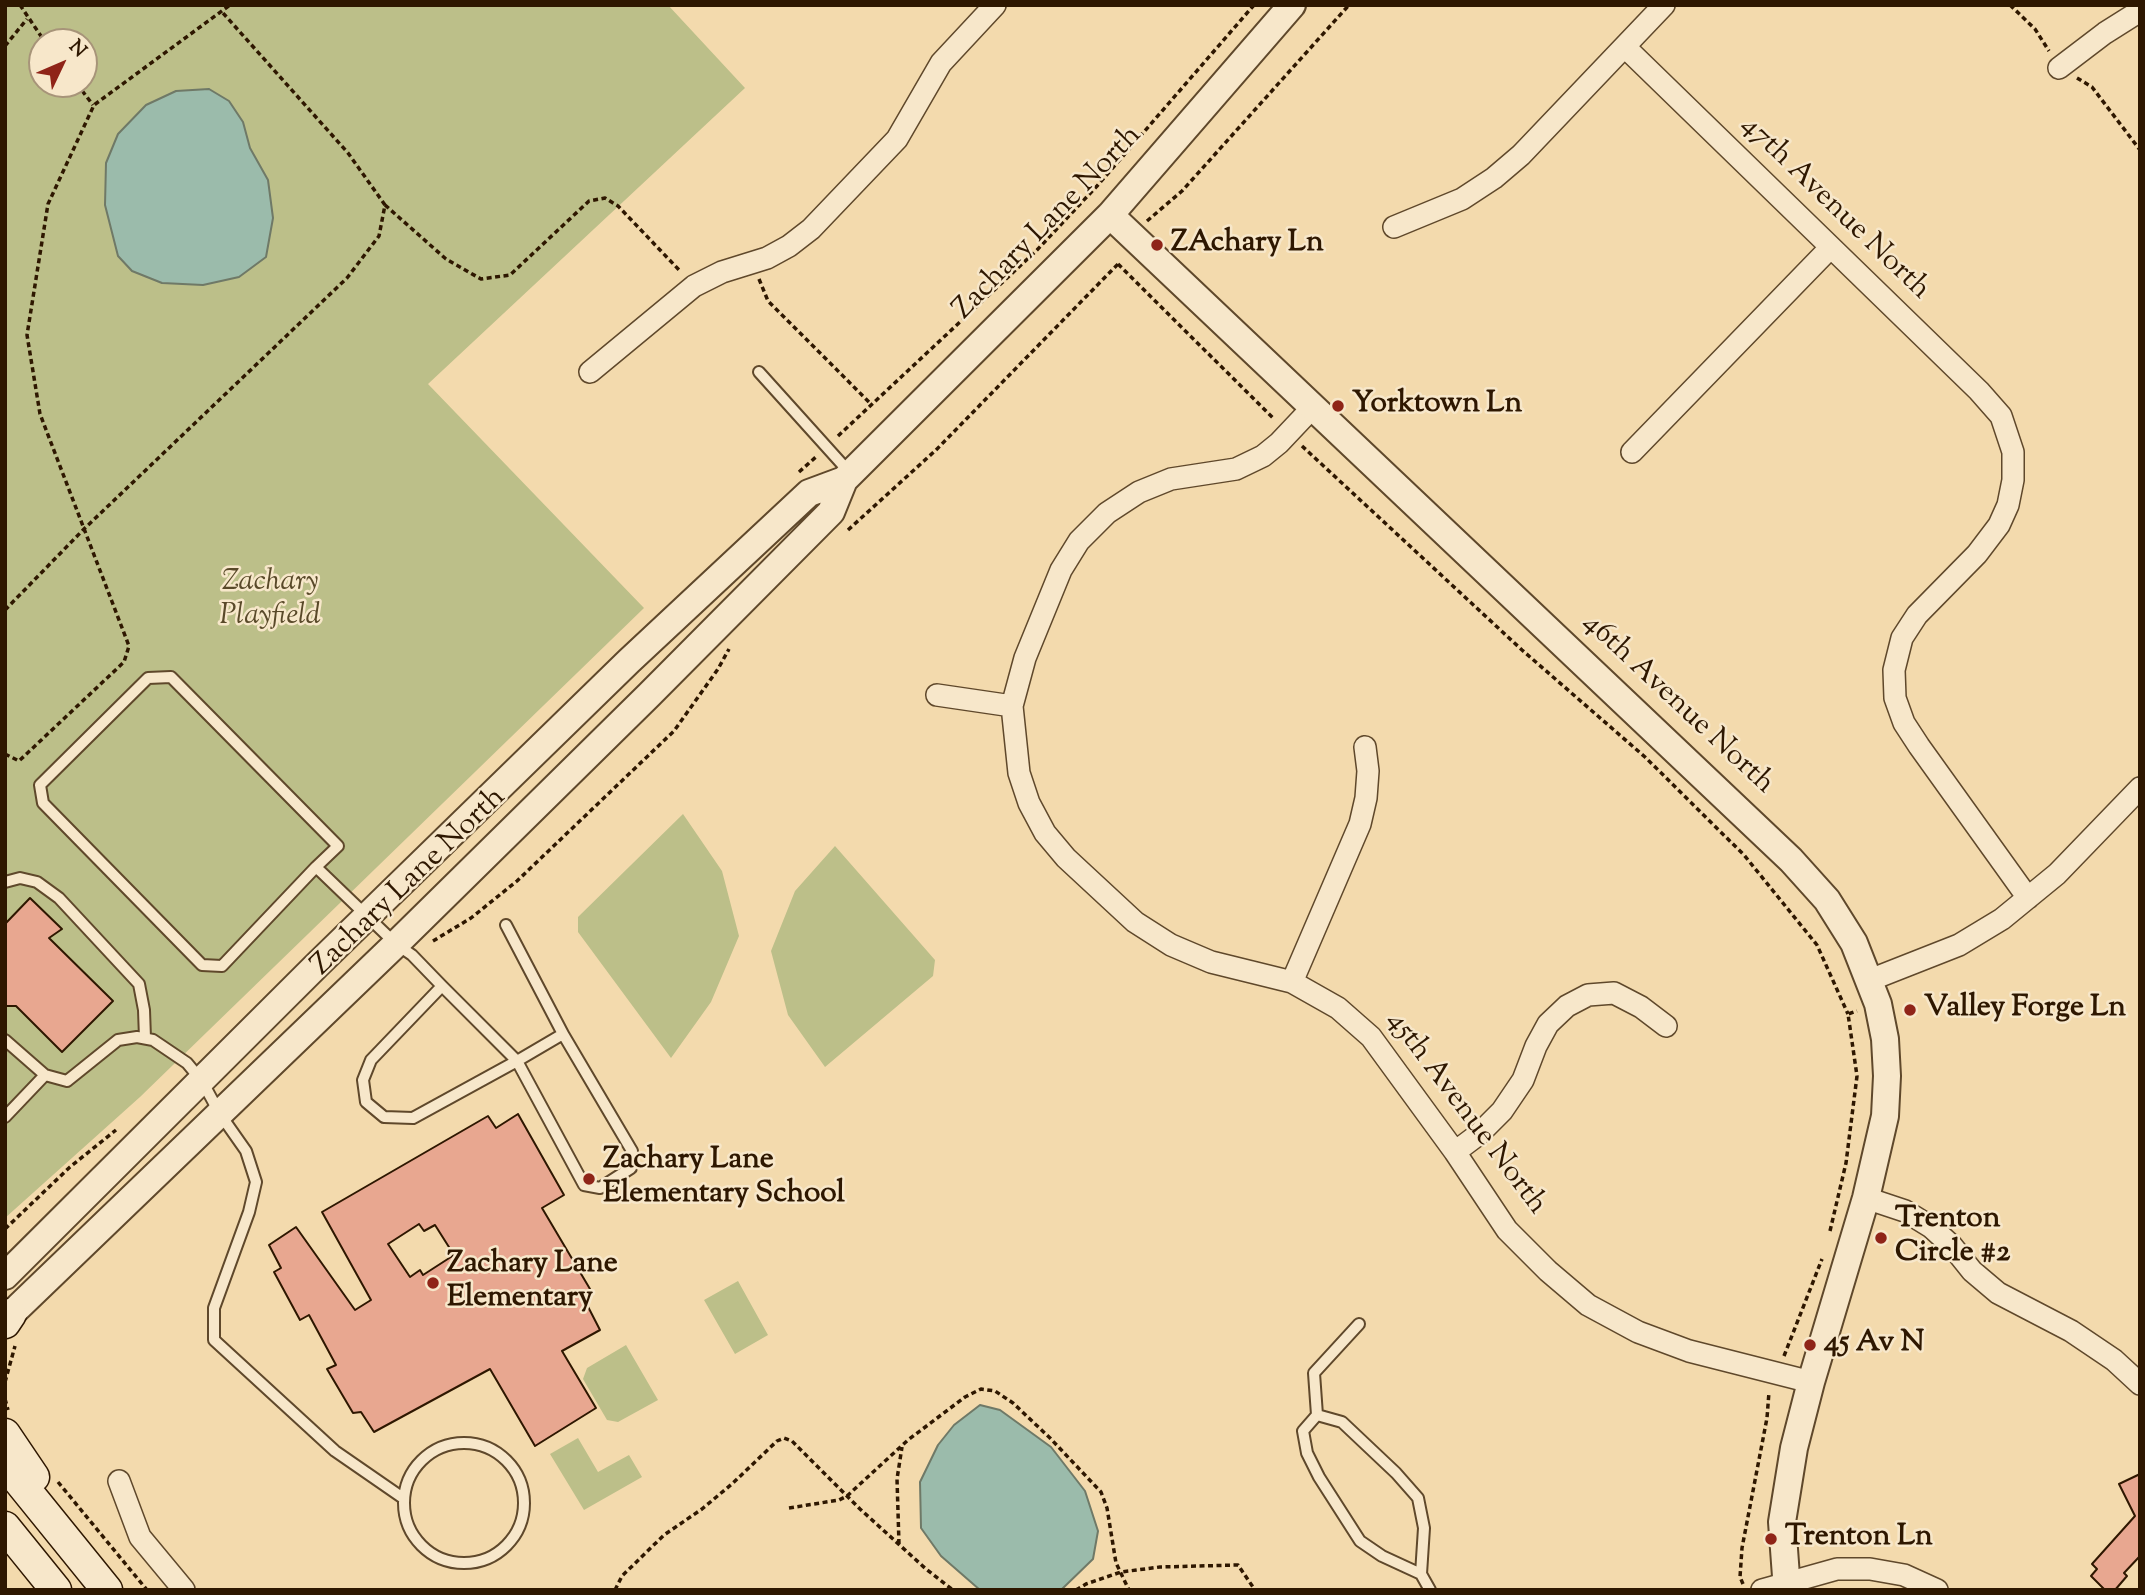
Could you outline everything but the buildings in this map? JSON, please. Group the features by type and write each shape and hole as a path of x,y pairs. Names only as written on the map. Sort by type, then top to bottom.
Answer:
{"main road":[{"path":"8,1427 30,1471 83,1562"},
{"path":"5,1464 107,1590"},
{"path":"5,1527 56,1590"}],"street":[{"path":"590,372 694,286 722,272 767,258 800,237 897,139 941,63 995,5"},
{"name":"Zachary Lane North","path":"5,1276 629,661 809,493 847,476 1110,215 1292,5"},
{"path":"1394,227 1462,199 1494,178 1521,155 1664,5"},
{"path":"2059,68 2105,33 2140,11"},
{"name":"47th Avenue North","path":"1625,47 1979,391 2001,416 2013,452 2013,480 2008,505 1999,525 1977,554 1917,615 1902,638 1894,670 1895,698 1904,723 1919,746 2028,898"},
{"name":"46th Avenue North","path":"1110,215 1791,860 1827,900 1854,943 1874,992 1885,1039 1885,1116 1866,1198 1811,1382"},
{"path":"1632,452 1830,248"},
{"path":"937,695 1012,706 1025,658 1061,570 1088,531 1108,513 1139,492 1171,479 1236,469 1263,456 1313,407"},
{"name":"Zachary Lane North","path":"7,1319 396,944 649,695 831,512 847,476"},
{"name":"45th Avenue North","path":"1012,706 1019,773 1029,803 1045,833 1066,858 1135,922 1171,945 1211,962 1292,982 1338,1008 1371,1037 1455,1152 1507,1230 1548,1271 1588,1305 1638,1332 1689,1351 1811,1382"},
{"path":"1292,982 1360,824 1368,771 1365,747"},
{"path":"1874,992 1959,946 2002,919 2057,874 2140,788"},
{"path":"1455,1152 1479,1134 1502,1111 1523,1080 1548,1024 1567,1006 1588,995 1614,993 1641,1007 1666,1026"},
{"path":"1866,1198 1905,1212 1931,1227 1952,1246 1972,1271 1998,1293 2071,1331 2114,1360 2140,1384"},
{"path":"1811,1382 1786,1484 1778,1587 1837,1569 1870,1569 1904,1575 1937,1590"},
{"path":"119,1481 140,1537 184,1590"}],"lane":[{"path":"759,372 847,476"},
{"path":"171,677 338,846 316,867 222,965 202,965 43,803 40,785 148,678 171,677"},
{"path":"316,867 396,944 412,955 517,1061 584,1185 600,1188 631,1168 632,1151 563,1034 506,925"},
{"path":"5,882 20,878 37,881 59,898 139,984 145,1038"},
{"path":"442,986 371,1060 363,1080 366,1102 384,1117 413,1118 563,1034"},
{"path":"5,1040 45,1075 67,1081 118,1040 137,1037 153,1040 187,1063 202,1081 220,1114 246,1151 256,1182 249,1212 214,1308 214,1340 335,1451 403,1498 405,1518 413,1536 426,1550 443,1560 463,1564 482,1561 500,1552 514,1538 522,1520 524,1500 520,1480 509,1463 494,1451 475,1444 455,1443 436,1449 420,1462 408,1478 403,1498"},
{"path":"5,1117 45,1075"},
{"path":"1359,1324 1314,1373 1317,1415 1303,1431 1307,1453 1319,1477 1360,1541 1382,1556 1422,1574"},
{"path":"1317,1415 1342,1422 1396,1472 1418,1498 1424,1528 1422,1574 1430,1590"}],"path":[{"path":"20,5 34,28"},
{"path":"5,754 19,761 124,662 129,646 40,414 27,335 48,204 94,105 223,13 230,5"},
{"path":"1349,5 1182,191 1131,235 1118,264 1289,433 1522,650 1645,757 1744,855 1817,945 1848,1014 1857,1076 1846,1163 1829,1235"},
{"path":"223,13 348,153 385,205 446,259 481,279 510,275 589,201 605,198 618,206 694,286"},
{"path":"5,46 27,19"},
{"path":"89,98 94,105"},
{"path":"5,610 84,529 347,278 379,236 385,205"},
{"path":"752,263 768,301 871,404"},
{"path":"1848,1014 1874,992"},
{"path":"1744,1590 1740,1577 1742,1548 1765,1432 1768,1398 1826,1247"},
{"path":"789,1507 839,1500 847,1496 902,1445 965,1397 981,1390 995,1391 1013,1403 1051,1438 1101,1492 1107,1508 1116,1563 1129,1590"},
{"path":"5,1399 8,1427"},
{"path":"615,1590 622,1576 664,1535 702,1509 777,1441 784,1438 792,1441 899,1545 953,1590"},
{"path":"899,1545 897,1479 902,1445"},
{"path":"55,1479 147,1590"},
{"path":"1076,1590 1121,1573 1160,1567 1238,1565 1255,1590"}],"green space":[{"name":"Zachary Playfield","path":"5,5 668,5 745,88 428,384 644,608 140,1097 5,1218"},
{"path":"683,814 722,871 739,936 711,1002 671,1058 578,932 578,917"},
{"path":"835,846 935,960 933,976 825,1067 788,1015 771,951 795,891"},
{"path":"738,1281 768,1335 735,1354 704,1300"},
{"path":"626,1345 658,1400 618,1422 607,1420 583,1379 587,1368"},
{"path":"578,1438 598,1472 629,1455 642,1477 584,1510 550,1454"}],"shaded area":[{"path":"209,89 229,101 243,122 250,148 268,180 273,218 266,257 239,277 203,285 162,283 132,271 118,256 105,205 106,163 118,134 146,105 176,91"},
{"path":"980,1405 1000,1410 1051,1447 1085,1491 1098,1531 1093,1559 1061,1590 980,1590 941,1556 921,1528 920,1482 938,1445 954,1425"}],"place":[{"name":"ZAchary Ln","path":"1157,245"},
{"name":"Yorktown Ln","path":"1338,406"},
{"name":"Valley Forge Ln","path":"1910,1010"},
{"name":"Zachary Lane Elementary School","path":"589,1179"},
{"name":"Trenton Circle #2","path":"1881,1238"},
{"name":"Zachary Lane Elementary","path":"433,1283"},
{"name":"45 Av N","path":"1810,1345"},
{"name":"Trenton Ln","path":"1771,1539"}]}
